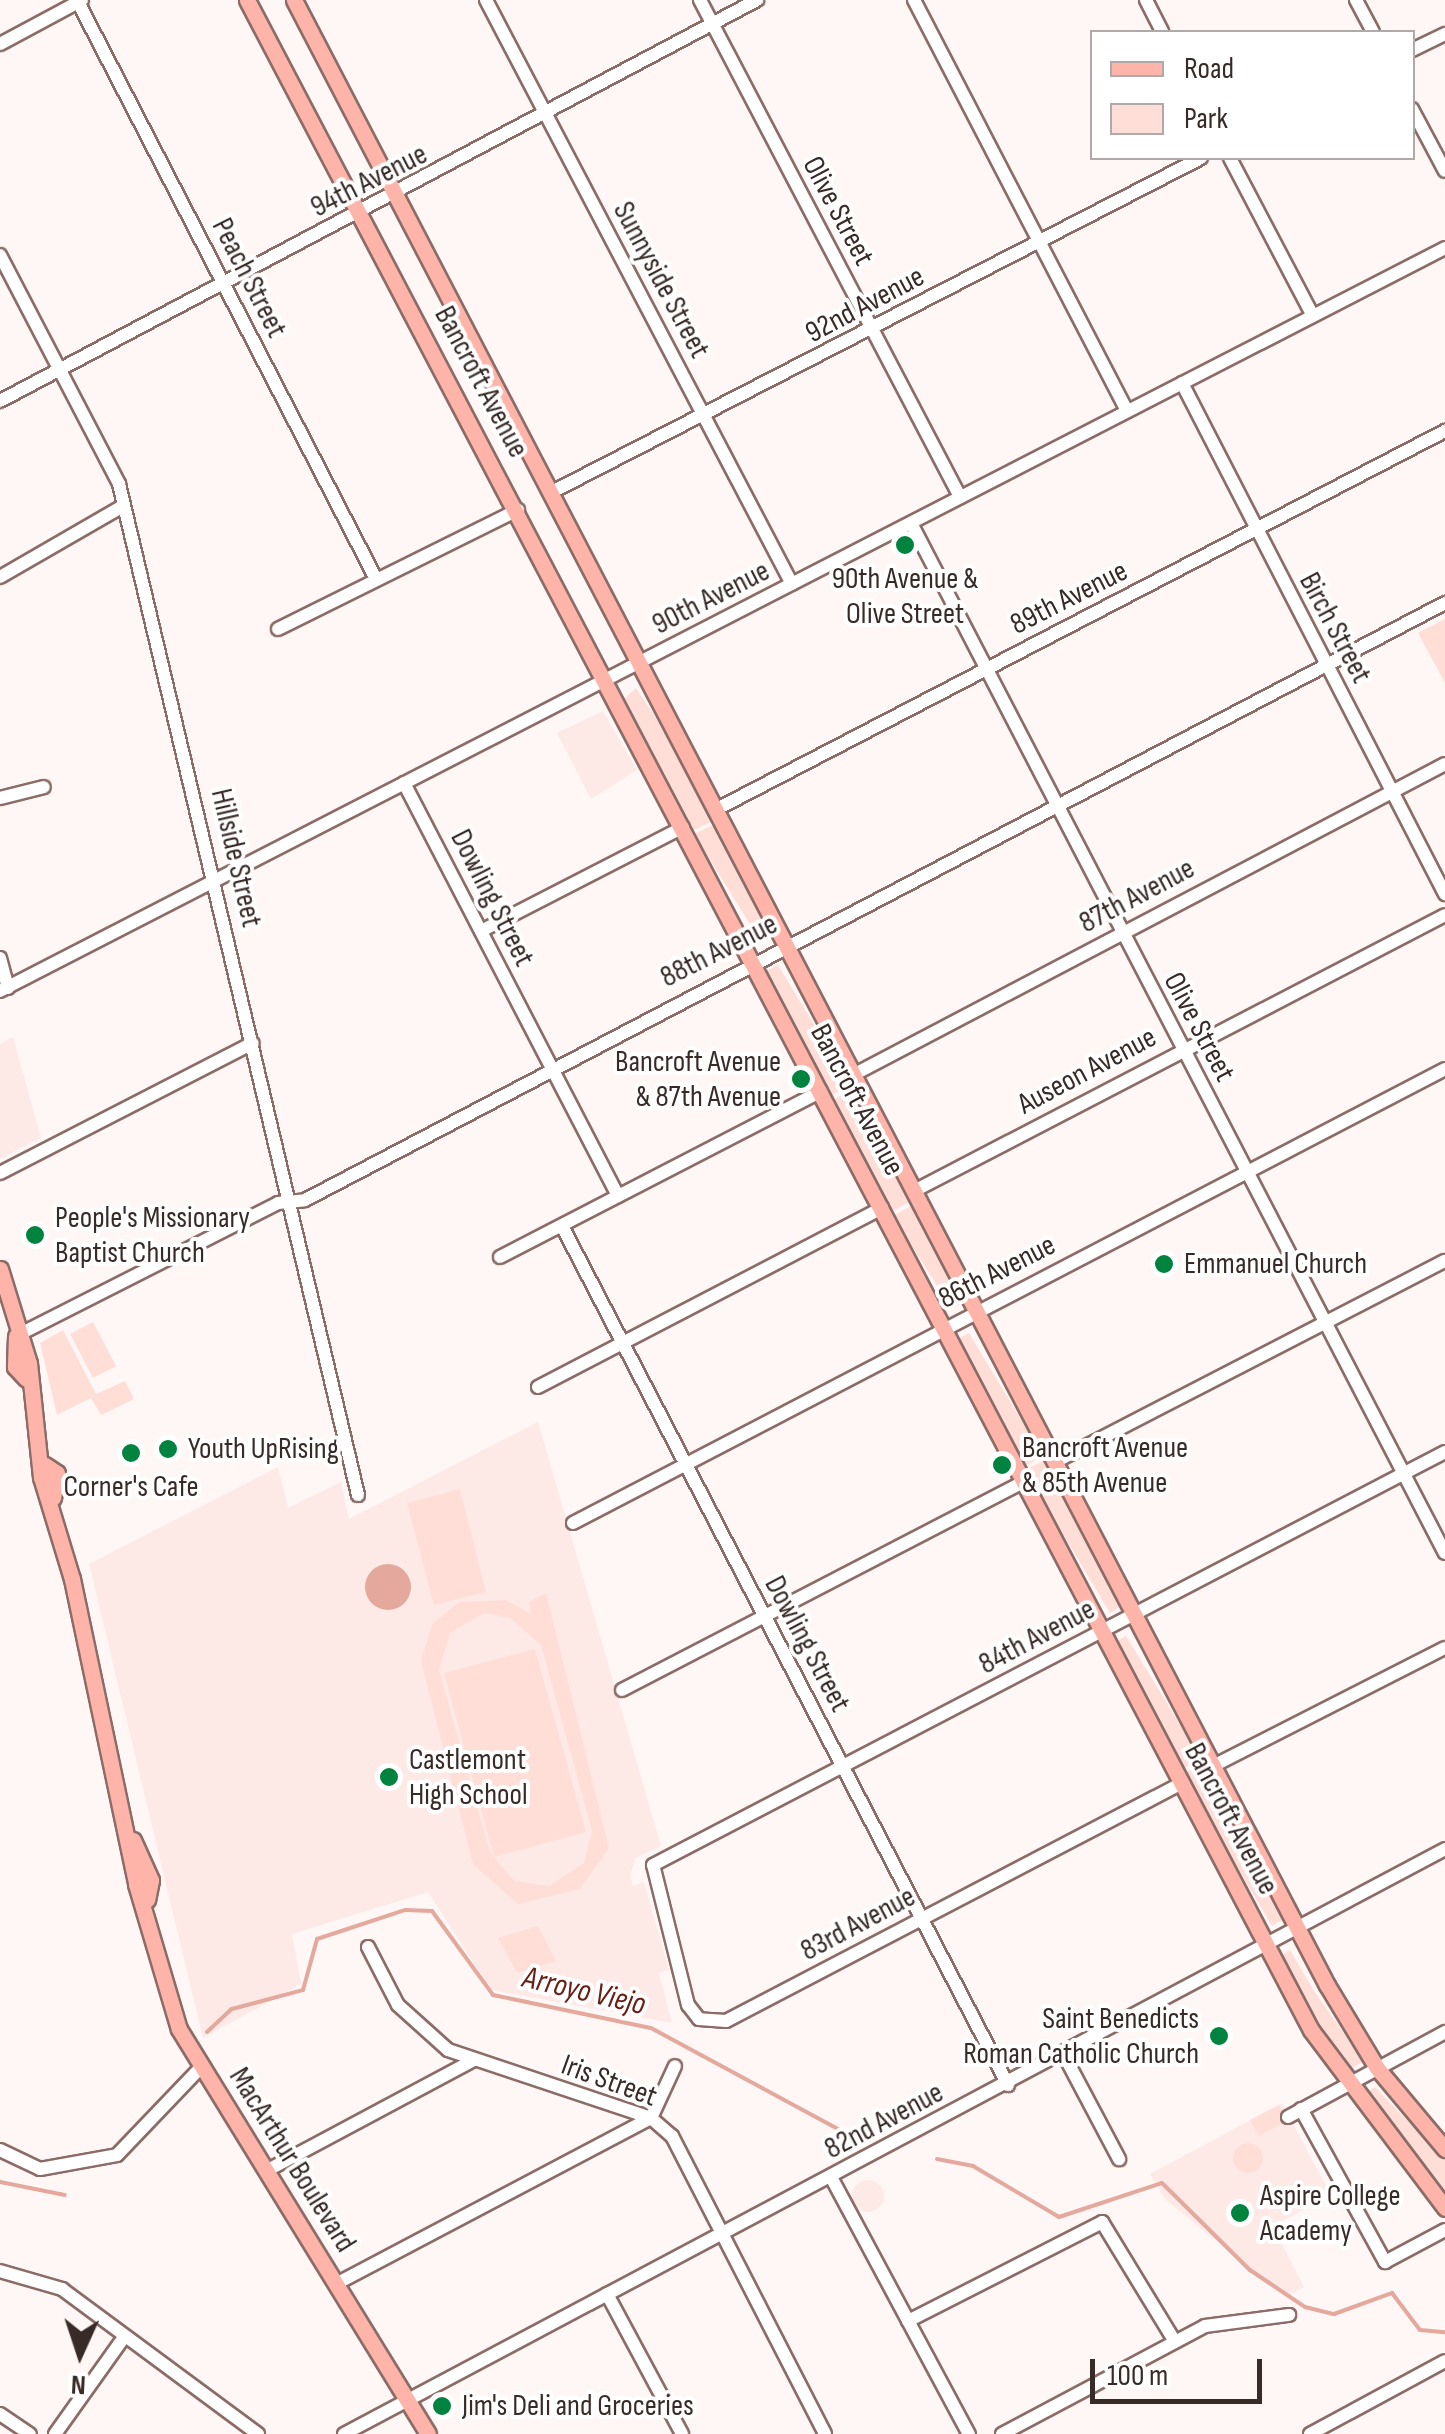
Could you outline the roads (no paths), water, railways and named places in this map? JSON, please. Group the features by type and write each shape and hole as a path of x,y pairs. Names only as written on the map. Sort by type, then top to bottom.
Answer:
{"main road":[{"name":"Bancroft Avenue","path":"246,0 518,510 1266,1945 1346,2084 1445,2208"},
{"name":"Bancroft Avenue","path":"294,0 1297,1928 1377,2068 1445,2149"},
{"name":"MacArthur Boulevard","path":"0,1269 16,1336 16,1367 26,1379 133,1840 151,1880 147,1900 179,2029 428,2434"}],"street":[{"name":"Sunnyside Street","path":"486,0 792,584"},
{"name":"Olive Street","path":"700,0 960,498"},
{"name":"94th Avenue","path":"0,400 223,282 359,216 757,0"},
{"path":"914,0 1042,240 1127,411"},
{"path":"1146,0 1161,30"},
{"path":"1356,0 1372,30"},
{"path":"0,44 80,1"},
{"name":"Peach Street","path":"80,1 375,577"},
{"path":"1415,49 1445,34"},
{"path":"1415,115 1445,171"},
{"name":"92nd Avenue","path":"550,493 1197,160"},
{"path":"1231,160 1312,316"},
{"name":"90th Avenue","path":"4,990 1445,248"},
{"name":"Hillside Street","path":"0,256 59,370 122,506 216,881 358,1495"},
{"name":"Birch Street","path":"1182,383 1445,894"},
{"name":"89th Avenue","path":"716,810 1445,432"},
{"path":"0,577 122,506"},
{"path":"278,629 375,577 518,510"},
{"name":"Olive Street","path":"910,524 1445,1553"},
{"name":"88th Avenue","path":"16,1336 552,1069 1445,604"},
{"name":"87th Avenue","path":"853,1074 1445,764"},
{"name":"Dowling Street","path":"404,783 618,1196"},
{"path":"0,798 44,787"},
{"path":"481,931 683,826"},
{"name":"Auseon Avenue","path":"914,1191 1445,915"},
{"path":"0,958 4,990"},
{"path":"0,1173 253,1043"},
{"name":"86th Avenue","path":"573,1523 1445,1070"},
{"path":"500,1257 821,1091"},
{"path":"538,1387 882,1208"},
{"name":"Dowling Street","path":"562,1226 1008,2085"},
{"path":"1055,1462 1445,1260"},
{"name":"84th Avenue","path":"653,1865 1445,1452"},
{"path":"622,1690 1024,1482"},
{"path":"1213,1766 1445,1648"},
{"name":"83rd Avenue","path":"653,1865 688,2005 708,2023 922,1919 1182,1784"},
{"name":"82nd Avenue","path":"344,2434 1008,2085 1445,1849"},
{"name":"Iris Street","path":"368,1947 398,2005 427,2036 472,2061 650,2118 680,2146 718,2236 825,2434"},
{"path":"1445,2032 1294,2113 1384,2262 1445,2230"},
{"path":"1064,2055 1119,2158"},
{"path":"266,2171 472,2061"},
{"path":"0,2150 40,2169 117,2156 202,2066"},
{"path":"336,2284 650,2118 675,2066"},
{"path":"832,2177 968,2434"},
{"path":"908,2320 1102,2222 1174,2340"},
{"path":"0,2271 62,2289 258,2434"},
{"path":"607,2294 682,2434"},
{"path":"1002,2434 1174,2340 1226,2320 1289,2315"},
{"path":"54,2434 125,2336"},
{"path":"1310,2434 1445,2361"},
{"path":"0,2414 30,2434"}],"waterway":[{"name":"Arroyo Viejo","path":"207,2032 232,2009 303,1990 317,1939 405,1910 432,1911 493,1995 651,2028 845,2133"},
{"name":"Arroyo Viejo","path":"937,2159 973,2166 1059,2217 1162,2183 1250,2270 1305,2307 1334,2314 1392,2293 1420,2330 1445,2332"},
{"name":"Arroyo Viejo","path":"0,2182 65,2195"}],"place":[{"name":"90th Avenue & Olive Street","path":"905,545"},
{"name":"Bancroft Avenue & 87th Avenue","path":"801,1079"},
{"name":"People's Missionary Baptist Church","path":"35,1235"},
{"name":"Emmanuel Church","path":"1164,1264"},
{"name":"Youth UpRising","path":"168,1449"},
{"name":"Corner's Cafe","path":"131,1453"},
{"name":"Bancroft Avenue & 85th Avenue","path":"1002,1465"},
{"name":"Castlemont High School","path":"389,1777"},
{"name":"Saint Benedicts Roman Catholic Church","path":"1219,2036"},
{"name":"Aspire College Academy","path":"1240,2213"},
{"name":"Jim's Deli and Groceries","path":"442,2406"}]}
